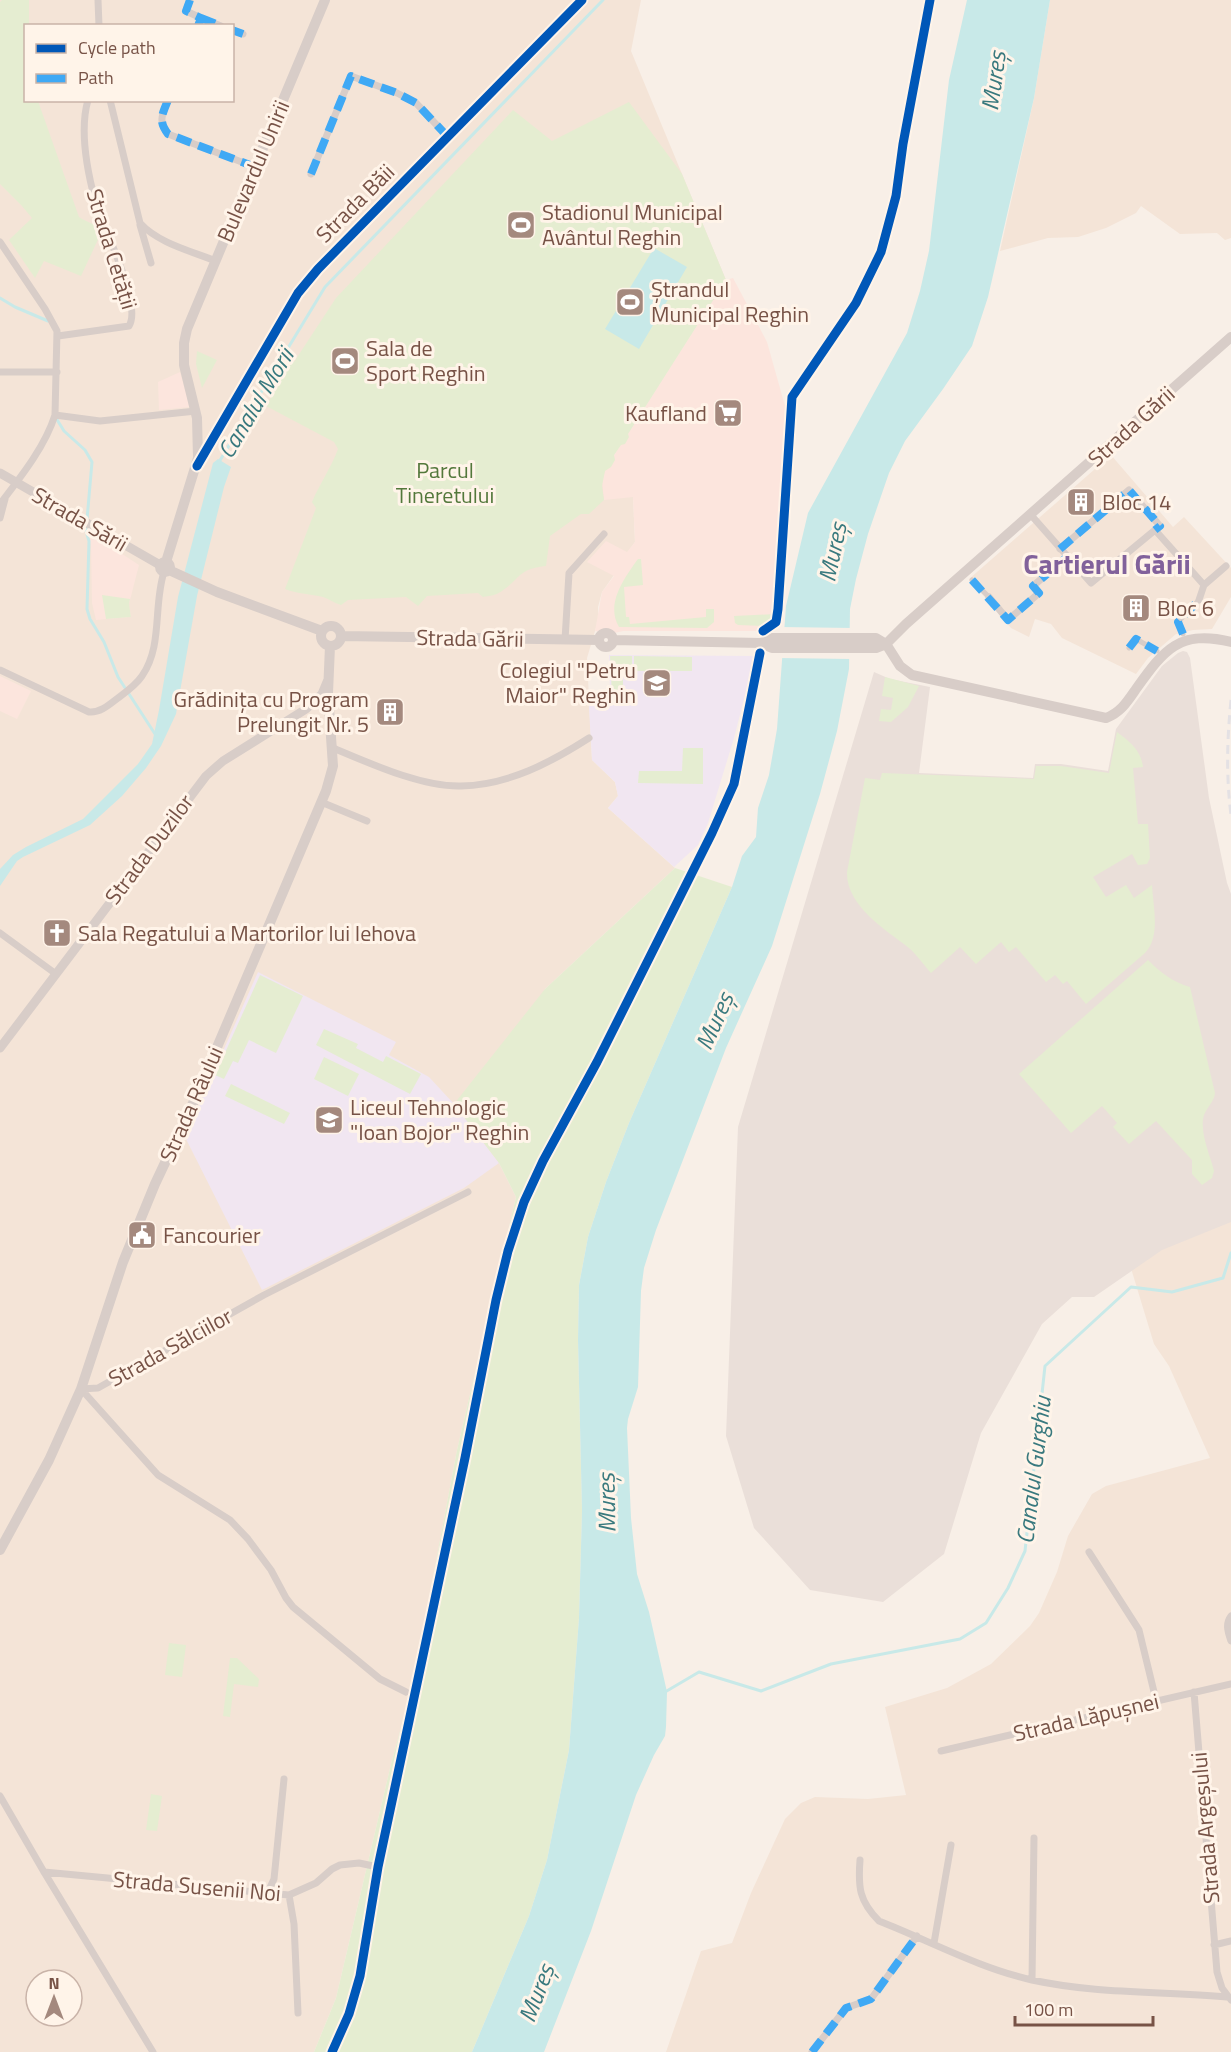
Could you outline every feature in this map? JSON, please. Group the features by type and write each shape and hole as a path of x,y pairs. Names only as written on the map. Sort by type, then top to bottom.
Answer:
{"main road":[{"name":"Bulevardul Unirii","path":"167,569 197,466 199,443 196,411 185,374 184,343 190,322 325,0"},
{"name":"Strada Gării","path":"341,636 566,640 599,639 606,632 612,635 613,640 879,644 906,624 1231,337"},
{"name":"Strada Sării","path":"167,569 209,589 322,631"},
{"path":"326,627 332,627 338,630 341,636 338,643 330,646 322,641 322,631 326,627"},
{"path":"879,644 912,675 1107,718 1122,709 1156,662 1174,646 1185,640 1199,637 1231,642"},
{"name":"Strada Râului","path":"0,1550 49,1460 81,1389 123,1262 151,1193 195,1099 330,780 333,748 327,682 330,646"}],"street":[{"path":"98,0 99,24"},
{"path":"190,0 186,11 216,24"},
{"name":"Strada Băii","path":"197,466 298,293 318,269 582,0"},
{"path":"199,24 201,18"},
{"path":"234,31 243,34"},
{"path":"311,174 351,76 397,93 416,103 447,137"},
{"name":"Strada Cetății","path":"58,336 129,326 132,321 132,312 121,268 95,201 85,149 87,102"},
{"path":"110,102 150,263"},
{"path":"167,102 162,114 162,125 168,134 255,167"},
{"path":"140,223 148,232 159,238 216,261"},
{"path":"0,242 45,309 58,336 53,372 55,415 52,425 0,504"},
{"path":"0,372 53,372"},
{"path":"55,415 100,421 196,411"},
{"name":"Strada Sării","path":"0,473 167,569"},
{"name":"Strada Gării","path":"1060,549 1129,490 1160,526 1155,530 1204,585"},
{"path":"0,518 6,497"},
{"path":"1030,515 1091,583 1155,530"},
{"path":"566,640 568,573 604,534"},
{"path":"972,580 1008,621 1039,593 1034,586 1067,557"},
{"path":"1183,634 1178,622 1199,600 1204,585 1226,566"},
{"path":"0,670 89,712 100,711 133,686 142,676 150,660 155,642 159,589 167,569"},
{"path":"1129,648 1136,639 1157,651"},
{"name":"Strada Duzilor","path":"0,1048 206,776 223,761 306,709 322,694 327,682"},
{"path":"333,748 407,777 431,783 459,786 486,784 520,774 555,760 589,738"},
{"path":"321,802 367,820"},
{"path":"0,933 56,974"},
{"name":"Strada Sălciilor","path":"81,1389 98,1388 264,1295 468,1192"},
{"name":"Strada Sălciilor","path":"81,1389 158,1475 230,1520 248,1539 271,1570 293,1607 380,1678 406,1692"},
{"path":"1089,1552 1139,1630 1156,1700"},
{"path":"1231,1616 1227,1630 1231,1641"},
{"name":"Strada Lăpușnei","path":"941,1751 1231,1684"},
{"name":"Strada Argeșului","path":"1194,1692 1216,1972 1229,1999"},
{"path":"267,1894 274,1879 284,1779"},
{"path":"0,1796 153,2052"},
{"path":"1032,1980 1034,1838"},
{"path":"934,1943 951,1845"},
{"name":"Strada Argeșului","path":"860,1860 861,1893 867,1909 879,1921 990,1967 1032,1980 1072,1987 1229,1999"},
{"name":"Strada Susenii Noi","path":"44,1872 290,1895 316,1883 340,1865 359,1863 378,1867"},
{"path":"290,1895 294,1924 298,2013"},
{"path":"812,2052 846,2007 871,1999 917,1936"},
{"path":"1214,1945 1231,1941"}],"shaded area":[{"path":"0,0 641,0 631,51 726,280 606,468 633,496 635,542 627,553 588,561 614,575 602,592 598,607 598,621 587,658 592,760 615,782 618,796 608,808 675,868 545,989 499,1163 516,1197 457,1450 412,1688 391,1764 336,1998 314,2052 0,2052"},
{"path":"1050,0 1231,0 1231,238 1225,240 1217,233 1180,234 1141,206 1136,213 1106,228 1078,237 1048,238 1000,251 1034,98"},
{"path":"733,278 767,342 785,406 775,613 763,631 623,631 610,634 595,631 602,592 614,576 587,562 606,541 627,552 635,542 633,497 604,500 602,481 606,468 726,280"},
{"path":"180,372 190,407 159,410 158,382"},
{"name":"Cartierul Gării","path":"1111,455 1173,527 1184,517 1231,568 1231,597 1212,629 1176,634 1148,658 1136,674 1062,638 1051,624 1035,619 1029,637 1011,628 969,579"},
{"path":"87,531 139,565 129,604 131,617 96,620 92,603 91,545"},
{"path":"1183,651 1187,652 1190,658 1209,798 1231,894 1231,1222 1162,1250 1094,1297 1072,1297 1042,1324 981,1433 944,1554 883,1602 810,1590 754,1528 726,1436 738,1127 874,672 890,679 930,687 919,773 1033,778 1035,764 1061,764 1108,771 1116,729 1162,666"},
{"path":"609,655 755,656 734,738 708,823 698,845 674,867 608,808 618,796 615,782 592,760 588,691 610,691"},
{"path":"0,676 31,691 17,719 0,711"},
{"name":"Liceul Tehnologic \"Ioan Bojor\" Reghin","path":"258,972 396,1042 389,1055 429,1077 454,1104 499,1163 464,1188 262,1290 185,1137"},
{"path":"1231,1188 1231,2052 666,2052 701,1951 732,1943 751,1893 785,1819 801,1803 815,1797 868,1799 906,1795 885,1707 947,1688 991,1664 1030,1626 1039,1613 1057,1572 1068,1536 1092,1494 1106,1486 1210,1458 1169,1366 1154,1344 1130,1265"}],"green space":[{"path":"2,0 29,0 29,24 24,24 24,102 38,102 79,217 102,231 81,276 44,261 35,278 9,240 32,218 0,184 0,2"},
{"name":"Parcul Tineretului","path":"629,102 682,174 726,280 628,434 629,437 625,444 621,445 614,455 615,460 611,467 605,471 602,486 604,500 589,514 581,514 550,536 546,566 530,569 502,591 493,595 483,597 478,593 427,596 418,606 406,597 348,600 341,605 323,597 285,589 316,508 312,502 338,449 334,442 266,406 273,394 275,377 291,358 294,362 336,298 513,110 552,141"},
{"path":"197,351 217,360 202,388 196,364"},
{"path":"638,559 641,559 643,585 624,587 626,617 629,617 630,624 706,617 706,609 714,609 714,622 707,628 619,627 615,618 615,600 623,582"},
{"path":"102,595 130,599 131,617 106,619"},
{"path":"775,614 767,626 738,625 735,623 734,616"},
{"path":"610,656 632,656 632,671 623,671 623,696 612,696"},
{"path":"634,656 692,657 692,671 634,671"},
{"path":"885,677 919,686 908,707 891,722 879,721 881,709 891,710 893,698 882,696"},
{"path":"1117,732 1134,747 1142,761 1143,767 1133,768 1138,824 1148,824 1150,858 1147,864 1138,865 1132,854 1093,877 1106,897 1126,885 1134,898 1152,885 1155,930 1145,953 1086,1004 1067,981 1063,984 1055,975 1046,982 1016,947 1009,952 1001,942 976,964 960,947 931,973 909,948 869,916 853,896 848,884 847,872 865,778 880,780 882,773 1034,779 1036,766 1061,766 1109,773"},
{"path":"683,748 703,748 703,784 638,783 639,771 682,771"},
{"path":"675,868 732,887 629,1123 588,1237 579,1285 582,1511 579,1618 569,1750 547,1860 529,1916 472,2052 314,2052 336,1998 391,1764 412,1688 457,1450 516,1197 499,1163 454,1104 545,989"},
{"path":"1148,960 1168,976 1190,987 1215,1093 1203,1121 1204,1136 1214,1171 1212,1178 1202,1185 1192,1174 1192,1160 1156,1121 1129,1144 1113,1127 1117,1123 1102,1106 1071,1133 1019,1074"},
{"path":"260,975 303,996 276,1053 249,1040 238,1063 233,1061 224,1079 215,1075"},
{"path":"324,1029 358,1044 356,1048 383,1062 386,1056 421,1074 410,1094 316,1045"},
{"path":"324,1057 359,1074 348,1096 314,1079"},
{"path":"231,1084 290,1113 284,1124 225,1096"},
{"path":"169,1643 186,1645 182,1677 165,1675"},
{"path":"230,1658 237,1658 259,1679 258,1687 234,1684 230,1717 223,1716"},
{"path":"151,1794 162,1796 157,1831 146,1830"}],"water":[{"name":"Mureș","path":"967,0 1050,0 1034,98 988,297 972,346 905,441 889,473 868,534 856,579 850,609 849,669 837,731 820,794 772,946 726,1048 656,1230 644,1268 641,1291 638,1387 627,1428 631,1518 637,1574 649,1612 667,1692 665,1736 636,1795 591,1931 544,2052 472,2052 529,1916 547,1860 569,1750 579,1618 582,1511 579,1285 588,1237 629,1123 732,887 742,856 756,837 758,808 769,775 777,729 786,606 808,513 907,333 929,251 949,80"},
{"path":"654,248 687,267 639,349 605,329"},
{"path":"218,459 231,467 197,596 176,714 161,746 122,796 90,825 17,861 0,886 0,869 13,855 83,819 138,764 152,744 178,597 213,463"}],"pier":[{"path":"780,627 853,628 852,659 778,658"}],"waterway":[{"name":"Canalul Morii","path":"219,462 325,287 603,0"},
{"path":"0,298 48,321"},
{"path":"56,418 64,431 85,450 92,462 86,531 89,541 87,609 90,619 104,642 118,677 155,734"},
{"name":"Canalul Gurghiu","path":"665,1692 699,1672 761,1691 831,1664 960,1639 986,1623 1008,1588 1025,1551 1045,1366 1131,1287 1172,1292 1223,1278 1231,1253"}],"railway":[{"path":"1231,700 1228,758 1231,815"}],"marked path":[{"path":"190,0 186,11 201,18 199,24"},
{"path":"201,18 216,24"},
{"path":"234,31 243,34"},
{"path":"311,174 351,76 397,93 416,103 448,137"},
{"path":"167,102 162,118 168,134 255,167"},
{"path":"1060,549 1129,490 1160,526 1155,530"},
{"path":"972,580 1008,620 1039,593 1033,586 1067,557"},
{"path":"1183,634 1178,622 1199,600"},
{"path":"1129,648 1136,639 1157,651"},
{"path":"812,2052 846,2008 871,1999 917,1936"}],"cycle path":[{"path":"197,466 298,293 318,269 582,0"},
{"path":"763,631 776,622 778,609 792,397 856,303 881,252 896,196 903,144 930,0"},
{"path":"332,2052 349,2014 360,1976 378,1867 508,1251 524,1202 543,1161 597,1062 712,833 734,784 760,653"}],"place":[{"name":"Stadionul Municipal Avântul Reghin","path":"521,225"},
{"name":"Ștrandul Municipal Reghin","path":"630,302"},
{"name":"Sala de Sport Reghin","path":"345,361"},
{"name":"Kaufland","path":"728,413"},
{"name":"Bloc 14","path":"1081,502"},
{"name":"Bloc 6","path":"1136,608"},
{"name":"Colegiul \"Petru Maior\" Reghin","path":"657,683"},
{"name":"Grădinița cu Program Prelungit Nr. 5","path":"390,712"},
{"name":"Sala Regatului a Martorilor lui Iehova","path":"57,933"},
{"name":"Liceul Tehnologic \"Ioan Bojor\" Reghin","path":"329,1120"},
{"name":"Fancourier","path":"142,1235"}],"district":[{"name":"Cartierul Gării","path":"1107,563"}]}
